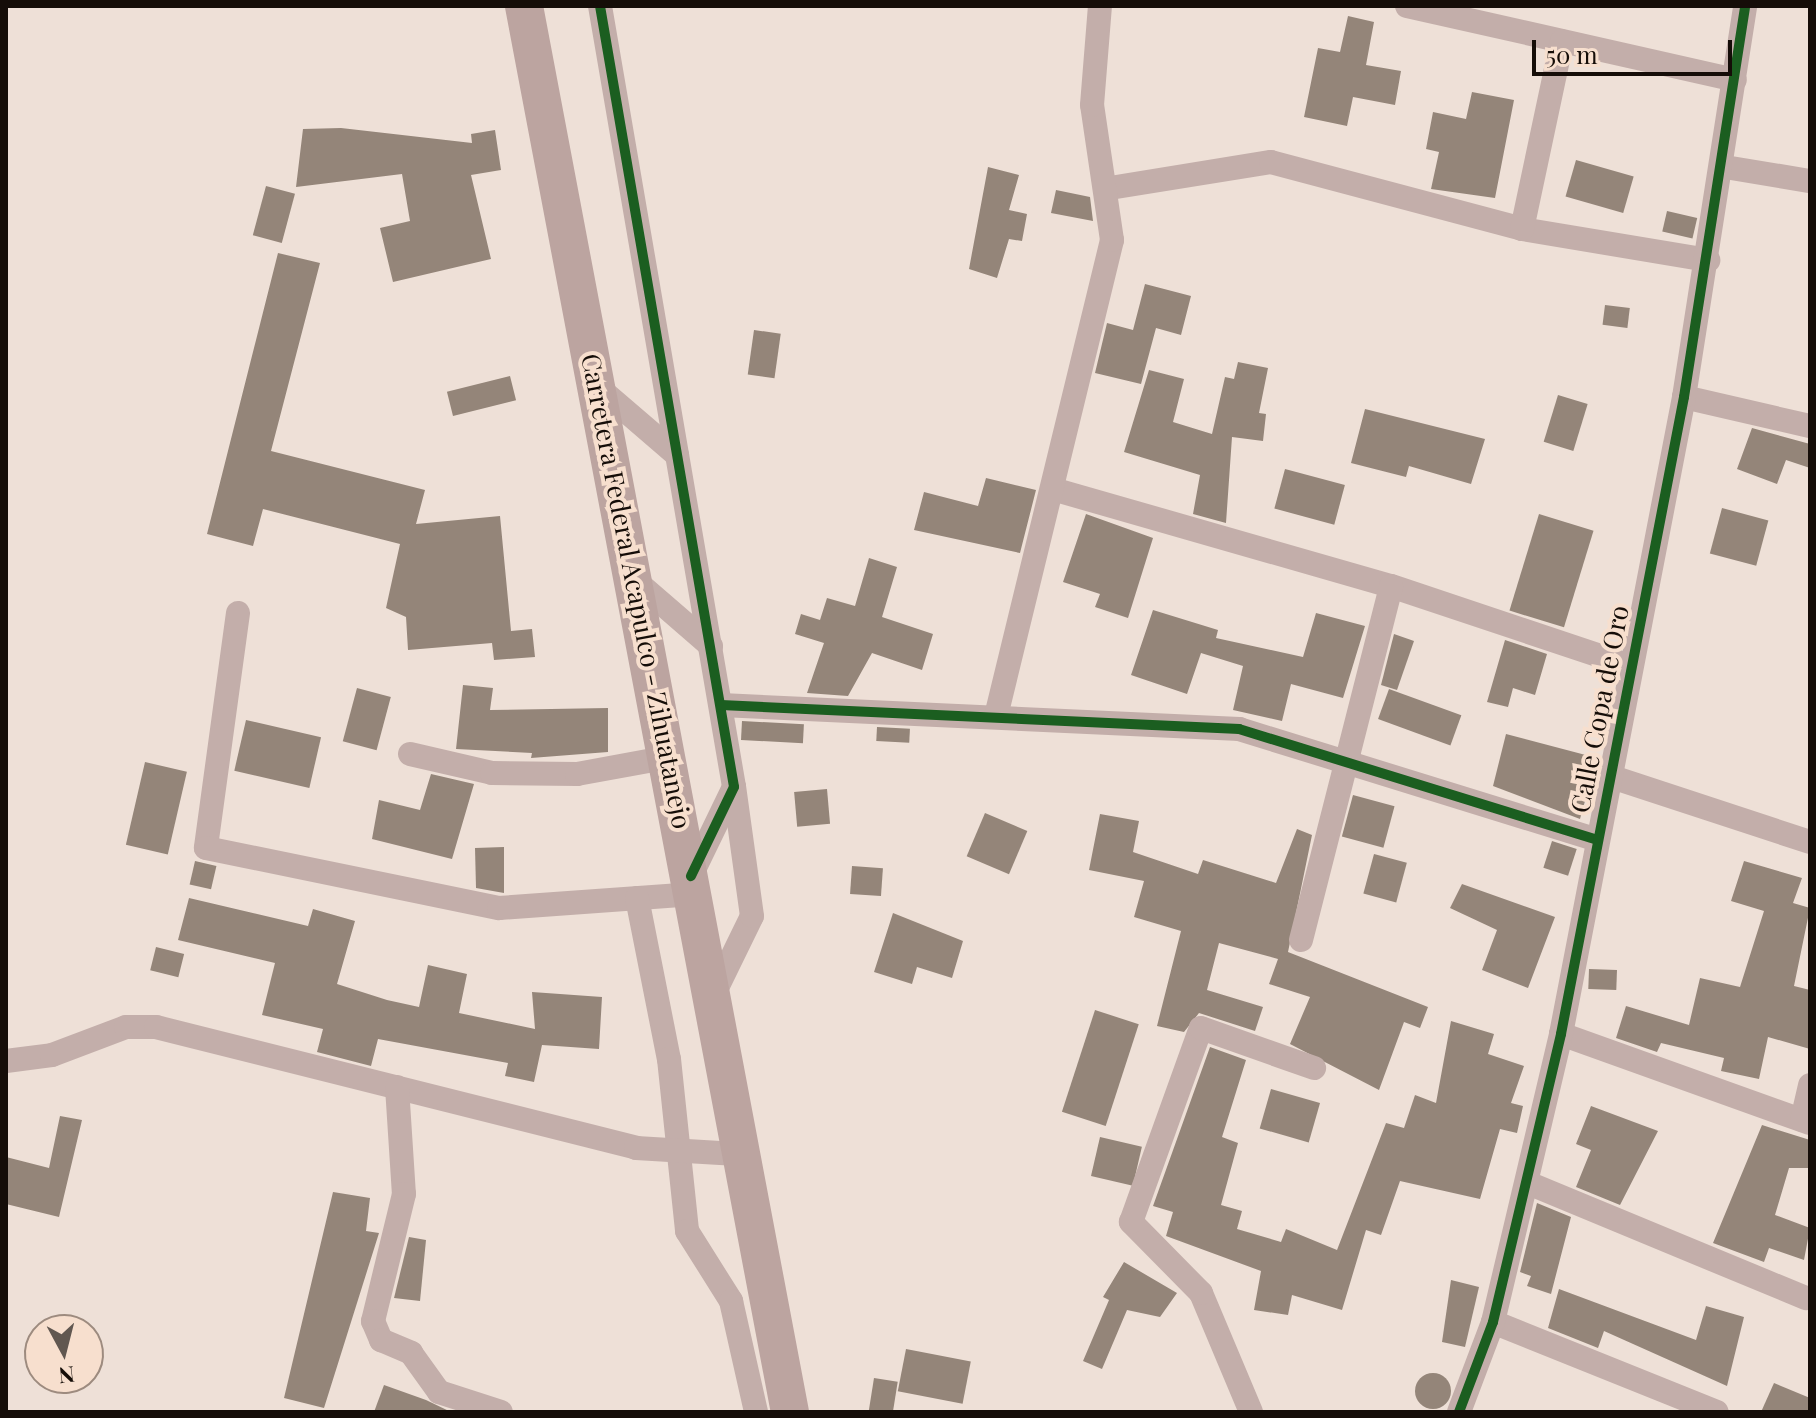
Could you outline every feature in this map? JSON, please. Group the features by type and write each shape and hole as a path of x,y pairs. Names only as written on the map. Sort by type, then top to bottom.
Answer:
{"main road":[{"name":"Carretera Federal Acapulco - Zihuatanejo","path":"524,6 670,757 737,1154 790,1412"}],"street":[{"path":"600,6 721,705 752,916 710,1002"},
{"path":"996,716 1056,490 1112,240 1110,188 1092,105 1100,6"},
{"path":"1407,6 1735,80"},
{"name":"Calle Copa de Oro","path":"1459,1412 1493,1322 1561,1034 1595,839 1612,777 1630,666 1684,397 1725,167 1745,6"},
{"path":"1522,229 1562,41"},
{"path":"1110,188 1271,162 1522,229 1708,260"},
{"path":"1725,167 1810,181"},
{"path":"599,388 677,455"},
{"path":"1684,397 1810,426"},
{"path":"1056,490 1391,586 1630,666"},
{"path":"637,582 711,646"},
{"path":"1301,940 1391,586"},
{"path":"238,613 206,848 499,908 637,898 692,885 734,787"},
{"path":"721,705 1239,729 1595,839"},
{"path":"410,754 492,773 577,774 670,757"},
{"path":"1612,777 1810,842"},
{"path":"637,898 669,1059 674,1148 687,1231 731,1301 756,1412"},
{"path":"6,1061 52,1055 126,1027 156,1027 636,1148 737,1154"},
{"path":"1251,1412 1201,1293 1131,1222 1201,1028 1314,1068"},
{"path":"1561,1034 1806,1122 1810,1085"},
{"path":"397,1087 404,1194 373,1321 381,1340 411,1353 439,1392 501,1412"},
{"path":"1528,1183 1806,1298"},
{"path":"1493,1322 1717,1412"}],"building":[{"path":"1348,16 1374,22 1366,65 1401,71 1395,105 1353,97 1347,126 1304,117 1318,48 1340,52"},
{"path":"1472,92 1514,100 1495,198 1431,189 1439,152 1426,149 1433,112 1466,119"},
{"path":"341,128 472,143 471,134 495,130 501,170 471,175 491,259 393,282 380,228 410,221 402,174 296,187 303,129"},
{"path":"1576,160 1634,177 1623,213 1566,197"},
{"path":"988,167 1019,175 1009,210 1027,214 1022,241 1009,239 997,278 969,269"},
{"path":"266,186 295,194 282,243 253,235"},
{"path":"1056,190 1090,197 1093,221 1051,213"},
{"path":"1667,211 1697,218 1692,238 1662,231"},
{"path":"278,253 320,263 271,451 425,490 416,524 500,516 511,631 532,629 535,657 494,660 492,643 408,650 406,617 386,608 400,544 263,509 253,546 207,534"},
{"path":"1145,284 1191,296 1181,335 1156,328 1141,384 1095,373 1107,323 1133,330"},
{"path":"1605,305 1630,308 1627,328 1603,325"},
{"path":"754,330 781,334 774,378 748,375"},
{"path":"1238,362 1268,368 1259,413 1266,414 1263,441 1232,437 1226,523 1193,514 1200,475 1124,452 1149,370 1184,379 1173,422 1212,434 1225,377 1234,379"},
{"path":"510,376 516,400 453,416 447,392"},
{"path":"1558,395 1588,404 1573,451 1544,442"},
{"path":"1365,409 1485,439 1471,484 1409,466 1406,477 1351,463"},
{"path":"1752,428 1810,444 1810,468 1786,460 1777,484 1737,469"},
{"path":"1285,469 1345,485 1334,525 1274,509"},
{"path":"986,478 1036,490 1020,553 914,530 924,492 978,506"},
{"path":"1722,508 1768,520 1756,566 1710,553"},
{"path":"1086,514 1153,538 1128,618 1095,607 1100,594 1063,582"},
{"path":"1539,514 1594,531 1564,627 1509,611"},
{"path":"869,558 897,567 882,617 933,634 922,670 872,653 848,696 807,693 824,643 795,634 801,614 820,620 827,598 855,606"},
{"path":"1153,610 1218,630 1216,638 1303,657 1316,613 1365,626 1343,698 1291,684 1282,721 1233,710 1243,666 1201,653 1187,694 1131,675"},
{"path":"1394,634 1414,641 1397,690 1381,685"},
{"path":"1505,640 1547,654 1535,695 1513,688 1508,707 1487,702"},
{"path":"463,685 493,688 490,710 608,708 608,752 531,758 532,753 456,749"},
{"path":"357,688 391,697 377,750 343,741"},
{"path":"1389,689 1461,715 1450,745 1378,719"},
{"path":"246,720 321,737 309,788 234,771"},
{"path":"742,721 804,724 803,743 741,740"},
{"path":"877,727 910,729 909,743 876,741"},
{"path":"1506,734 1597,758 1580,819 1493,786"},
{"path":"145,762 187,772 168,854 126,845"},
{"path":"431,774 474,784 452,859 372,839 379,800 420,810"},
{"path":"827,789 830,824 797,827 794,792"},
{"path":"1353,795 1395,806 1383,848 1342,837"},
{"path":"985,813 1027,831 1009,874 967,856"},
{"path":"1100,814 1139,821 1133,852 1198,874 1203,860 1276,883 1297,829 1312,835 1288,952 1428,1007 1420,1028 1404,1022 1379,1090 1290,1044 1310,997 1269,984 1278,959 1219,943 1207,990 1263,1007 1255,1031 1199,1013 1184,1032 1157,1026 1181,931 1134,917 1144,881 1089,870"},
{"path":"1552,841 1577,849 1568,876 1543,868"},
{"path":"504,847 504,893 476,888 475,848"},
{"path":"1374,854 1407,863 1396,902 1363,894"},
{"path":"195,861 216,866 211,889 190,884"},
{"path":"1744,861 1802,878 1793,903 1810,908 1794,986 1810,990 1810,1049 1768,1037 1759,1079 1721,1071 1724,1058 1661,1043 1657,1052 1616,1038 1626,1006 1689,1025 1700,978 1740,987 1764,911 1731,901"},
{"path":"852,866 883,868 881,896 850,894"},
{"path":"1462,884 1555,917 1528,988 1482,970 1497,930 1450,908"},
{"path":"189,898 308,926 313,909 355,921 337,984 387,1000 419,1007 428,965 467,974 459,1013 535,1029 532,992 602,997 599,1049 542,1045 534,1082 505,1076 508,1063 378,1039 371,1066 317,1052 323,1029 262,1015 275,963 178,940"},
{"path":"893,913 963,941 952,978 917,967 912,984 874,972"},
{"path":"156,947 184,954 178,977 150,970"},
{"path":"1589,969 1617,970 1616,990 1588,989"},
{"path":"1095,1010 1139,1024 1106,1126 1062,1112"},
{"path":"1451,1021 1494,1034 1488,1054 1524,1066 1511,1103 1523,1106 1517,1133 1500,1129 1480,1199 1400,1181 1381,1235 1366,1230 1342,1310 1292,1295 1288,1315 1254,1310 1261,1271 1166,1236 1173,1212 1153,1206 1210,1047 1246,1060 1222,1137 1238,1143 1221,1205 1242,1211 1237,1229 1281,1242 1286,1229 1337,1250 1386,1123 1404,1128 1415,1095 1436,1103"},
{"path":"1271,1089 1320,1103 1309,1142 1260,1128"},
{"path":"1591,1106 1658,1131 1620,1205 1576,1187 1591,1150 1576,1144"},
{"path":"60,1116 82,1120 59,1217 6,1204 6,1157 49,1168"},
{"path":"1762,1125 1810,1140 1810,1168 1789,1168 1775,1215 1810,1228 1804,1260 1769,1248 1764,1262 1713,1243"},
{"path":"1100,1137 1142,1147 1133,1186 1091,1176"},
{"path":"333,1192 370,1198 366,1231 379,1233 324,1408 284,1398"},
{"path":"1537,1203 1571,1217 1551,1294 1527,1286 1531,1276 1520,1272"},
{"path":"409,1237 426,1240 420,1301 394,1298"},
{"path":"1124,1262 1177,1293 1160,1317 1127,1310 1102,1369 1083,1361 1109,1300 1103,1297"},
{"path":"1451,1280 1479,1287 1465,1347 1442,1342"},
{"path":"1559,1289 1696,1340 1706,1306 1744,1317 1727,1386 1604,1331 1598,1348 1548,1328"},
{"path":"906,1349 971,1362 963,1404 898,1391"},
{"path":"1433,1373 1446,1378 1451,1391 1446,1404 1433,1409 1420,1404 1415,1391 1420,1378"},
{"path":"874,1378 898,1382 893,1412 869,1412"},
{"path":"1774,1383 1810,1398 1810,1412 1761,1412"},
{"path":"384,1385 426,1400 451,1412 374,1412"}],"cycle path":[{"path":"600,6 734,787 691,876"},
{"path":"1459,1412 1493,1322 1561,1034 1684,397 1745,6"},
{"path":"721,705 1239,729 1595,839"}]}
